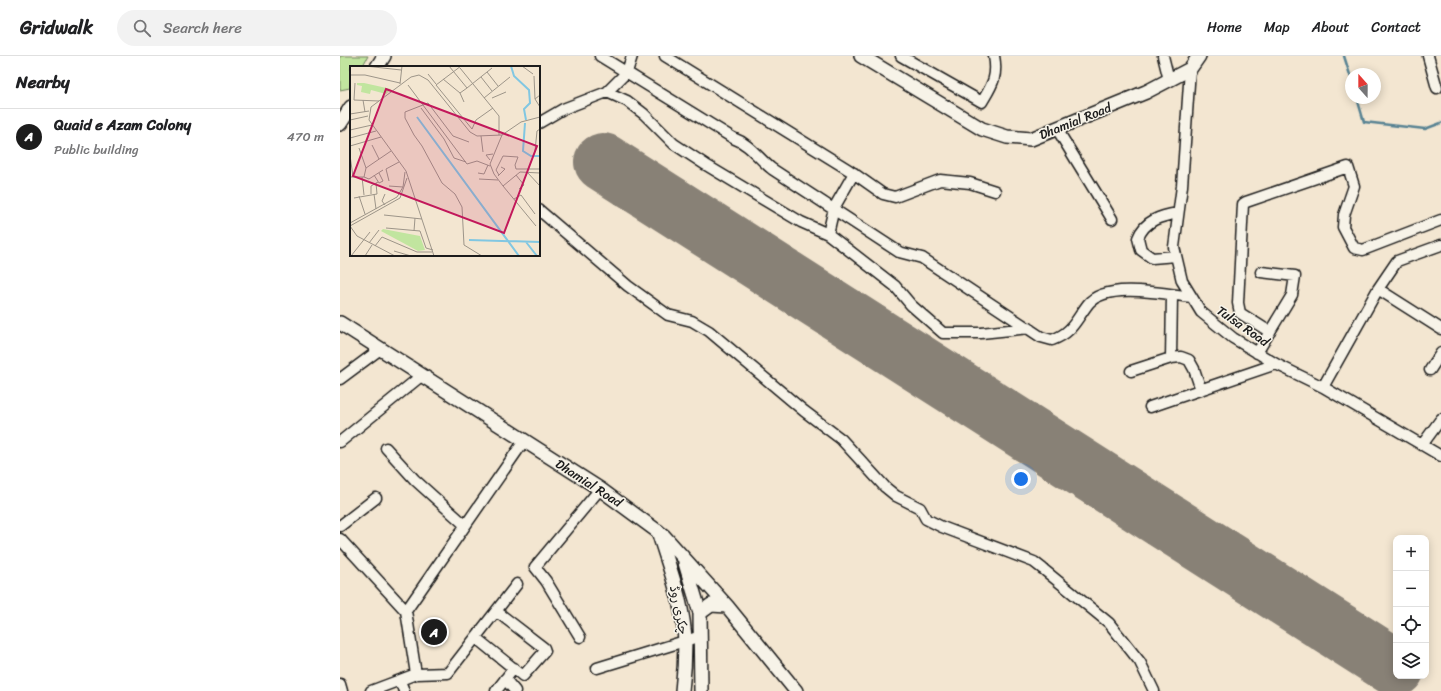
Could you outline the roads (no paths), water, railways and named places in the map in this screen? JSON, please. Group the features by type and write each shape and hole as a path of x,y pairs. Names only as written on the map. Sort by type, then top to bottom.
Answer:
{"main road":[{"path":"378,66 384,56"},
{"name":"Dhamial Road","path":"861,56 982,129 1006,137 1031,139 1146,92 1190,69 1199,56"},
{"path":"340,124 350,109"},
{"name":"Dhamial Road","path":"340,323 379,350 600,489 658,531 682,554 727,606 796,691"},
{"name":"چکری روڈ","path":"658,531 676,590 685,641 682,691"},
{"name":"چکری روڈ","path":"682,554 700,613 702,691"},
{"path":"700,613 711,605 727,606"}],"street":[{"path":"600,56 733,138 744,142 751,148 758,158 772,169 834,208 899,252 922,258 1041,336 1052,340 1070,331 1089,303 1096,296 1120,291 1146,291 1192,298"},
{"path":"540,121 563,109 607,92 627,72 632,56"},
{"path":"665,56 854,173 883,194 895,197 940,180 970,183 995,191"},
{"path":"901,56 982,102 994,81 996,69 994,56"},
{"path":"1163,56 1169,80"},
{"path":"1428,56 1437,88"},
{"name":"Tulsa Road","path":"1190,69 1182,186 1174,247 1182,281 1201,312 1233,338 1257,353 1322,387 1441,456"},
{"path":"607,92 627,101 644,114 674,144 706,165 801,222 828,234 895,286 911,305 943,333 981,333 1029,328"},
{"path":"1057,129 1112,219"},
{"path":"1270,332 1240,313 1238,303 1243,204 1246,202 1348,167 1354,186 1344,214 1343,227 1354,248 1363,250 1441,220"},
{"path":"828,234 834,208 854,173"},
{"path":"540,211 628,286 668,315 692,321 710,331 841,439 886,487 896,496 920,508 926,519 942,527 1034,562 1044,569 1109,623 1140,662 1154,691"},
{"path":"1176,256 1152,258 1141,250 1138,238 1146,224 1165,216 1178,213"},
{"path":"1322,387 1378,289 1397,261 1441,245"},
{"path":"1257,353 1292,295 1295,276 1261,272"},
{"path":"1378,289 1441,329"},
{"path":"1171,358 1172,295"},
{"path":"340,379 379,350"},
{"path":"1430,370 1441,353"},
{"path":"1131,371 1171,358 1181,357 1188,360 1194,370 1201,390"},
{"path":"1150,407 1276,364"},
{"path":"340,442 421,376"},
{"path":"1422,445 1441,420"},
{"path":"406,611 524,441"},
{"path":"386,448 415,480 465,525"},
{"path":"580,637 546,581 535,567 600,489"},
{"path":"340,526 376,498"},
{"path":"340,539 406,611 416,674"},
{"path":"370,691 416,674 448,673 517,584"},
{"path":"476,638 525,675 545,649 496,611"},
{"path":"597,668 701,636"},
{"path":"496,691 514,668"},
{"path":"505,679 515,691"},
{"path":"400,680 404,691"},
{"path":"340,684 342,691"}],"waterway":[{"path":"1344,56 1348,68"},
{"path":"1359,104 1364,122 1425,129 1441,123"}],"place":[{"name":"Quaid e Azam Colony","path":"434,632"}]}
